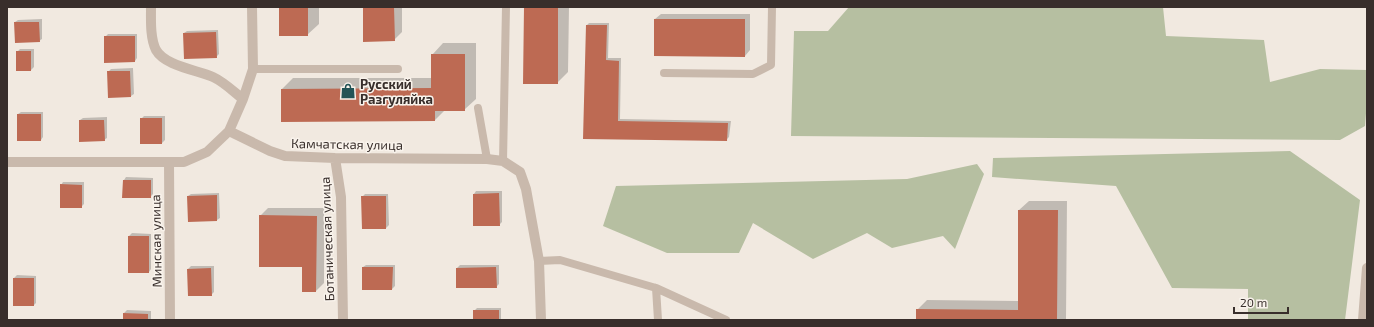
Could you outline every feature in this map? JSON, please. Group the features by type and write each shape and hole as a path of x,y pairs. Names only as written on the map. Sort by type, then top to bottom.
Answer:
{"street":[{"path":"151,7 151,29 156,50 164,59 215,78 243,99"},
{"path":"7,162 184,162 207,152 229,131 243,99 253,69 252,7"},
{"name":"Камчатская улица","path":"229,131 270,151 285,156 335,158 487,159 503,161"},
{"name":"Ботаническая улица","path":"335,158 341,197 343,320"},
{"path":"503,161 520,172 526,189 539,261 541,320"},
{"name":"Минская улица","path":"169,162 170,320"},
{"path":"1363,320 1367,268"}],"lane":[{"path":"503,161 506,7"},
{"path":"664,73 753,74 771,65 772,7"},
{"path":"253,69 398,69"},
{"path":"478,108 487,159"},
{"path":"539,261 560,260 656,288 726,320"},
{"path":"656,288 658,320"}],"green space":[{"path":"849,7 1163,7 1166,36 1264,40 1270,82 1320,69 1367,70 1365,126 1340,140 791,136 794,31 828,31"},
{"path":"1290,151 1360,200 1345,320 1248,320 1248,289 1172,288 1116,186 992,177 993,158"},
{"path":"977,164 984,174 955,249 943,236 892,248 867,233 813,259 753,223 739,253 667,253 603,226 616,186 907,179"}],"building":[{"path":"279,7 308,7 308,36 279,36"},
{"path":"363,7 394,7 395,41 363,42"},
{"path":"524,7 558,7 558,84 523,84"},
{"path":"654,19 745,19 745,57 654,56"},
{"path":"14,22 39,22 40,42 15,43"},
{"path":"586,25 607,25 606,60 619,61 618,121 728,123 727,141 583,139"},
{"path":"216,32 217,58 184,59 183,33"},
{"path":"104,36 135,36 135,62 104,63"},
{"path":"16,51 31,51 31,71 16,71"},
{"path":"431,54 465,54 465,111 435,111 435,121 281,122 281,89 431,88"},
{"path":"107,71 130,71 131,97 108,98"},
{"path":"17,114 41,114 41,141 17,141"},
{"path":"140,118 162,118 162,144 140,144"},
{"path":"79,120 104,120 105,141 79,142"},
{"path":"123,180 151,180 151,198 122,198"},
{"path":"60,184 82,185 82,208 60,208"},
{"path":"499,193 500,226 473,226 473,194"},
{"path":"217,195 217,221 188,222 187,196"},
{"path":"361,196 386,196 386,229 362,229"},
{"path":"1018,210 1058,210 1057,320 916,320 916,309 1018,310"},
{"path":"259,215 317,216 316,292 302,292 302,267 259,267"},
{"path":"128,236 149,236 149,273 128,273"},
{"path":"362,267 393,267 392,290 362,290"},
{"path":"496,267 497,288 456,288 456,268"},
{"path":"211,268 212,296 188,296 187,269"},
{"path":"13,278 34,278 34,306 13,306"},
{"path":"473,310 499,310 499,320 473,320"},
{"path":"123,313 148,314 148,320 123,320"}],"place":[{"name":"Русский Разгуляйка","path":"348,91"}]}
